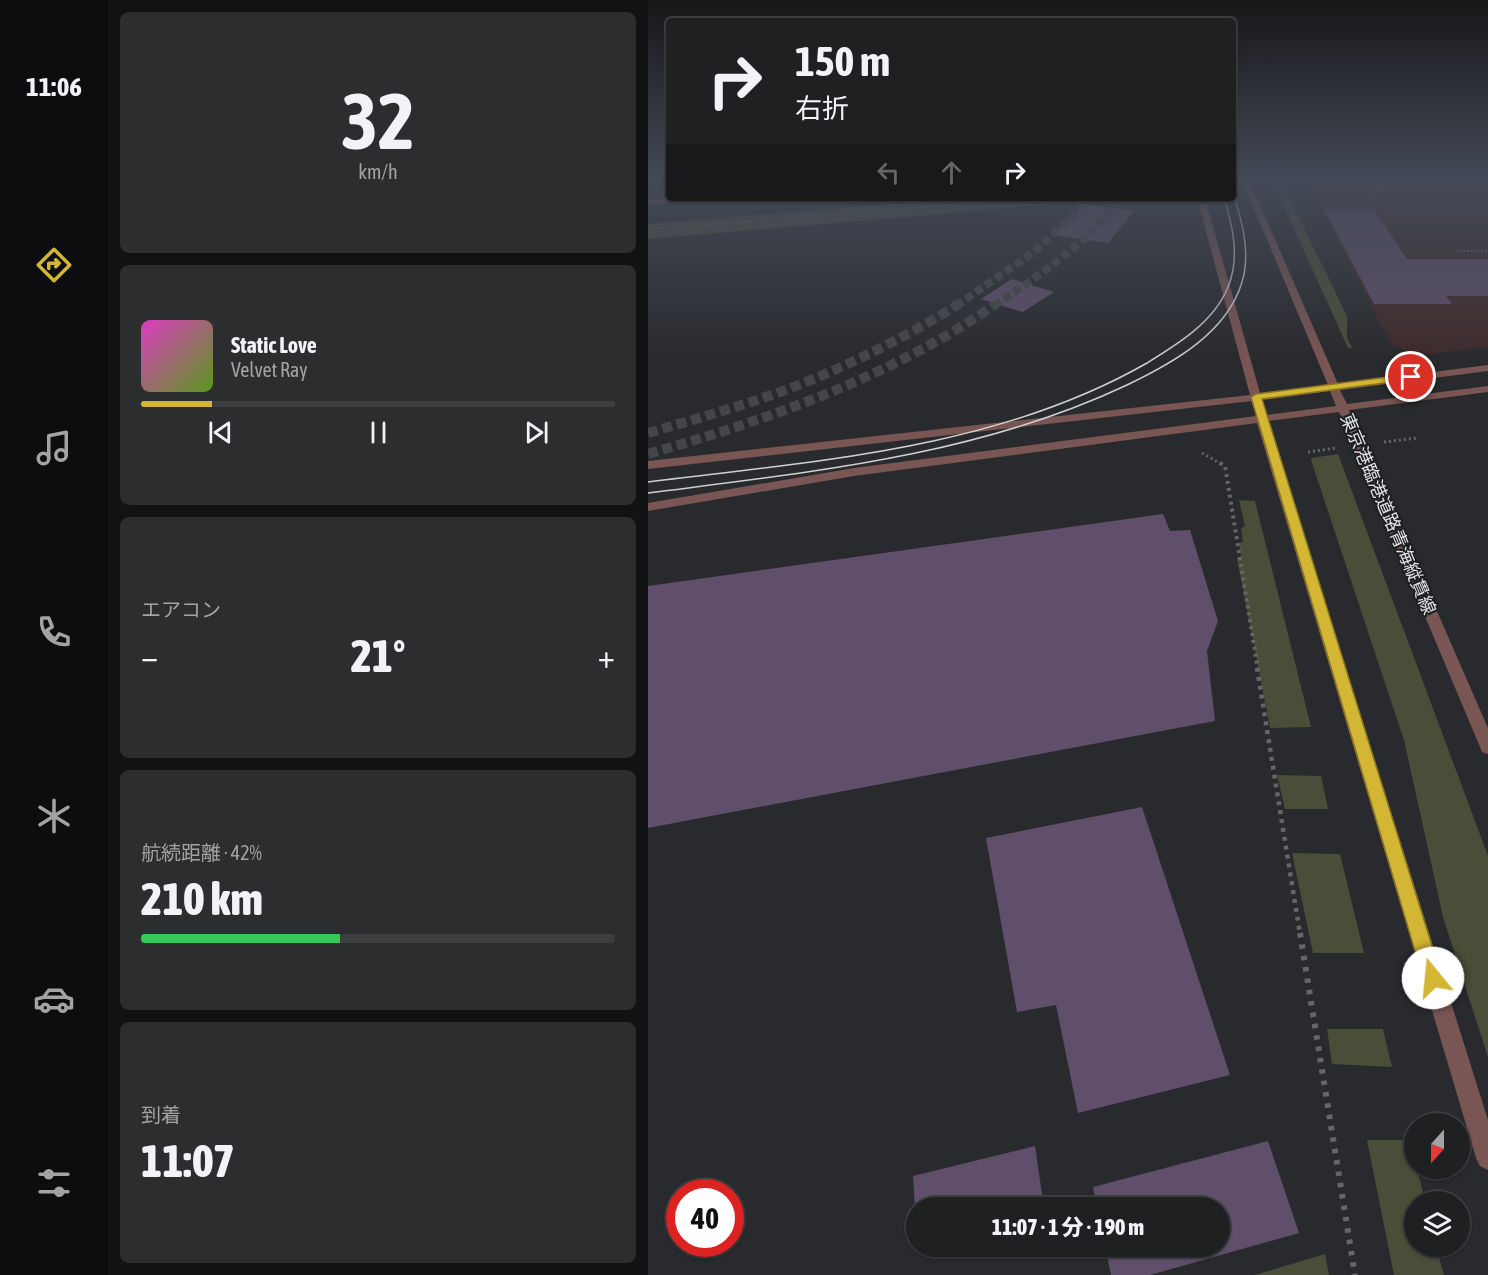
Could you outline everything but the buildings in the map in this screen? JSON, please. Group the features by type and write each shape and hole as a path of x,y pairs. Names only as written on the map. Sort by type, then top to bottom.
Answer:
{"street":[{"path":"1213,242 1256,397 1488,1158"},
{"name":"東京港臨港道路青海縦貫線","path":"1271,242 1488,747"},
{"path":"648,465 1256,397 1488,368"},
{"path":"648,507 854,472 1488,389"}],"path":[{"path":"1457,251 1488,251"},
{"path":"1384,442 1417,438"},
{"path":"1308,452 1338,448"},
{"path":"1202,453 1225,466 1355,1275"}],"shaded area":[{"path":"1338,242 1488,242 1488,347 1422,355 1392,346"}],"green space":[{"path":"1300,242 1311,242 1347,316 1347,338 1352,348 1348,348"},
{"path":"1338,454 1488,856 1488,1057 1443,917 1404,740 1312,463 1311,458"},
{"path":"1239,500 1255,501 1311,727 1270,728 1237,558 1241,557 1239,543 1243,542 1241,528 1245,526"},
{"path":"1277,775 1321,776 1328,809 1285,809"},
{"path":"1292,853 1340,854 1364,953 1313,953"},
{"path":"1327,1029 1383,1029 1392,1067 1332,1064"},
{"path":"1367,1140 1404,1140 1404,1179 1420,1179 1422,1191 1404,1191 1404,1257 1439,1257 1444,1275 1394,1275"},
{"path":"1325,1254 1329,1275 1255,1275"}],"tunnel":[{"path":"958,305 1035,251 1045,242"},
{"path":"994,306 1062,258 1080,242"},
{"path":"648,454 739,426 828,393 914,353 956,330 996,304"},
{"path":"648,433 720,412 813,379 877,350 958,305"}],"tram line":[{"path":"648,482 776,467 905,447 968,433 1030,415 1089,392 1147,363 1183,340 1214,311 1222,300 1232,276 1234,242"},
{"path":"648,493 832,468 953,445 1012,429 1070,409 1127,385 1180,356 1211,331 1224,317 1235,300 1245,271 1244,242"}],"route":[{"path":"1411,377 1256,397 1433,978"}]}
